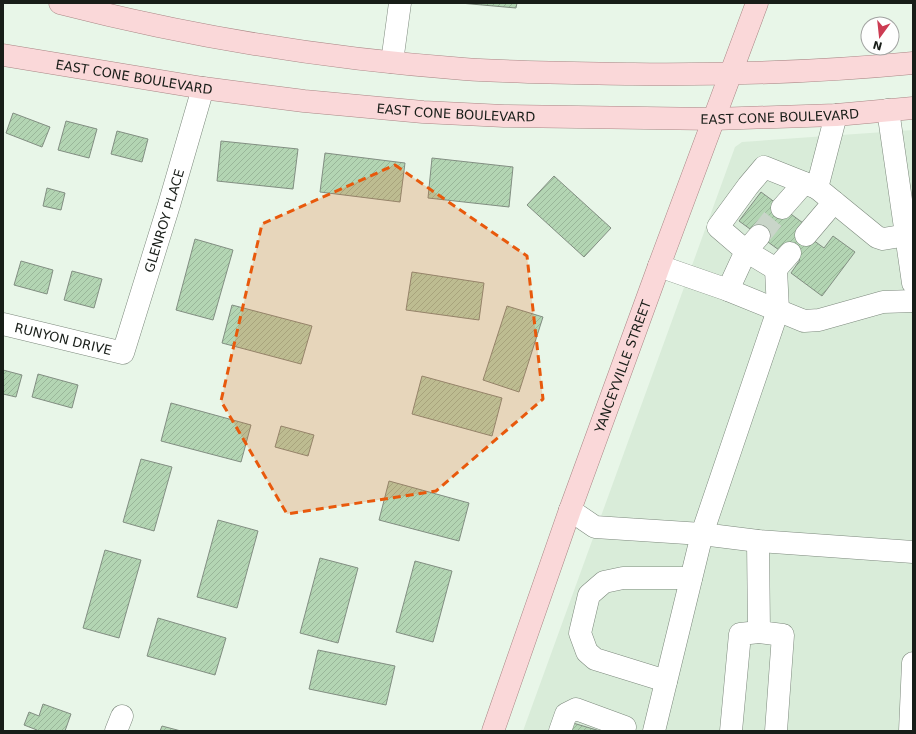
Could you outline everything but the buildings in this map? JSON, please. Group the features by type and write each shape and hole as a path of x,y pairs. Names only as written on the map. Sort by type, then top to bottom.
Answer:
{"main road":[{"path":"60,3 152,24 306,52 466,69 554,73 730,74 913,63"},
{"name":"YANCEYVILLE STREET","path":"493,731 570,510 757,3"},
{"name":"EAST CONE BOULEVARD","path":"3,55 203,88 304,101 423,112 504,116 714,119 836,115 913,108"}],"street":[{"path":"392,62 400,3"},
{"name":"GLENROY PLACE","path":"123,353 169,205 203,88"},
{"path":"888,110 913,282"},
{"path":"782,208 810,185 836,115"},
{"path":"654,731 702,534 778,310 783,261 752,243 718,227 764,167 810,185 834,202 877,237 883,239 906,234"},
{"path":"806,234 834,202"},
{"path":"728,290 752,243"},
{"path":"659,266 728,290 804,321 819,320 883,302 913,301"},
{"name":"RUNYON DRIVE","path":"3,324 123,353"},
{"path":"570,510 595,527 702,534 758,541 913,552"},
{"path":"758,541 759,632"},
{"path":"666,681 594,659 587,652 580,633 589,595 604,582 623,578 691,578"},
{"path":"731,731 740,634 759,632 783,635 776,731"},
{"path":"910,731 913,663"},
{"path":"560,731 566,714 576,709 629,730"}],"highlighted area":[{"path":"395,165 527,256 543,399 436,491 287,514 221,401 262,224"}],"shaded area":[{"path":"913,130 913,731 523,731 735,147 742,142"}],"tunnel":[{"path":"759,236 782,208"}]}
